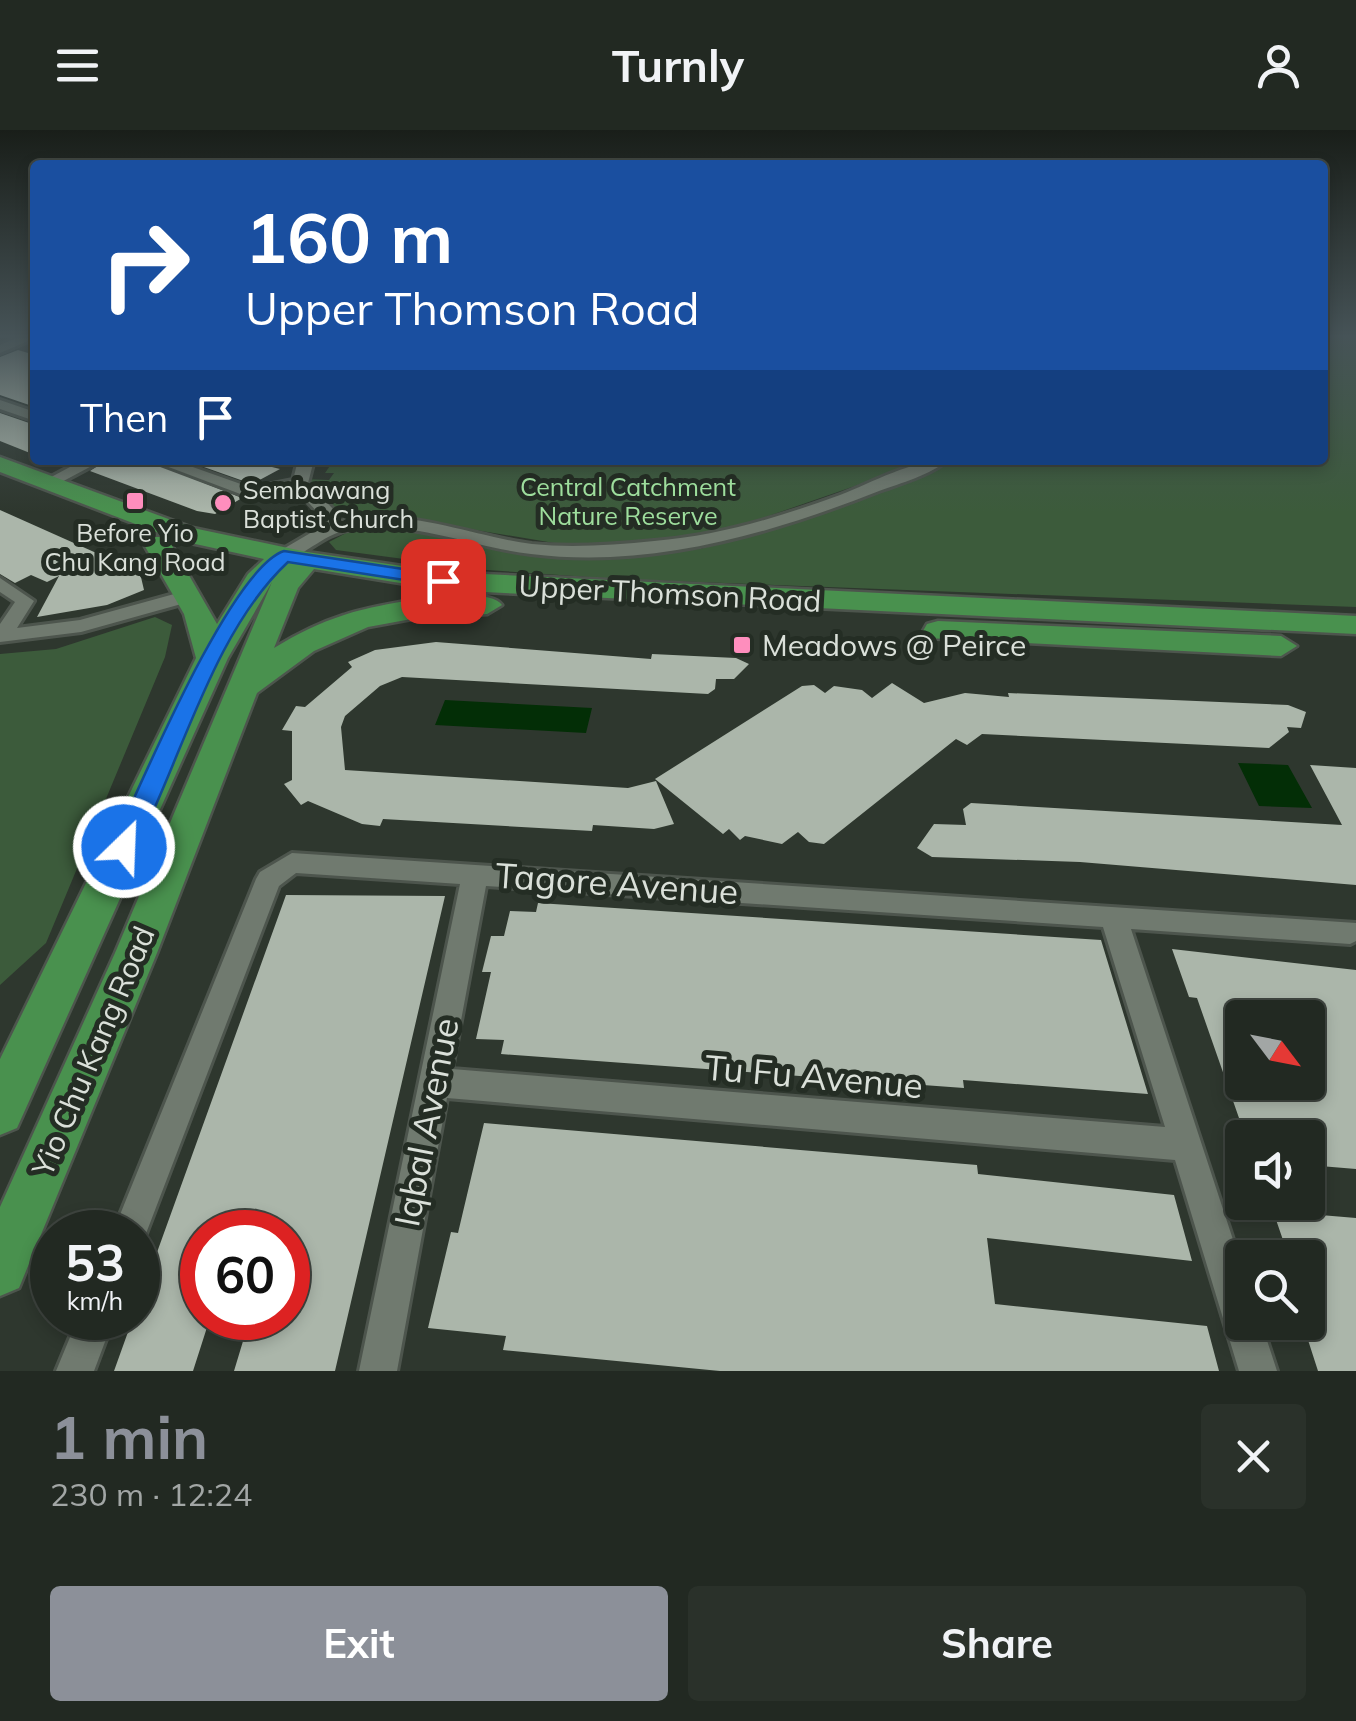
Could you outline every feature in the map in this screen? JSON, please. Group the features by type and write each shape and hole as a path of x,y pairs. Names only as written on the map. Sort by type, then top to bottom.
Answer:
{"main road":[{"name":"Upper Thomson Road","path":"0,464 186,534 443,581 1356,625"},
{"name":"Upper Thomson Road","path":"0,484 156,543 299,554 500,604 1009,636 1356,649"},
{"path":"156,543 204,627 212,658"},
{"name":"Yio Chu Kang Road","path":"0,1111 212,658 299,554"},
{"name":"Yio Chu Kang Road","path":"0,1269 98,1044 299,554"},
{"path":"241,689 298,644 359,617 416,606 500,604"},
{"path":"92,918 115,909 152,882 180,837"}],"street":[{"path":"0,404 30,415"},
{"path":"48,483 85,465"},
{"path":"172,465 250,493 300,484"},
{"path":"300,484 305,465"},
{"path":"299,554 403,524 558,550 696,542 740,532 926,465"},
{"path":"299,554 328,514 300,484"},
{"path":"0,584 25,601 1,636"},
{"path":"1,636 81,626 185,597"},
{"name":"Tagore Avenue","path":"139,1210 269,879 292,863 1350,932"},
{"name":"Iqbal Avenue","path":"378,1371 475,874"},
{"path":"1113,916 1225,1263"},
{"name":"Tu Fu Avenue","path":"433,1082 1188,1145"},
{"path":"75,1371 87,1340"},
{"path":"1249,1340 1258,1371"}],"green space":[{"path":"1328,396 1356,396 1356,607 618,579 487,570 336,550 329,542 365,523 561,556 700,549 806,518 943,465 1328,465"},
{"name":"Central Catchment Nature Reserve","path":"331,465 916,465 705,538 566,545 374,513 334,517 304,479 329,480 334,473 325,473"},
{"path":"155,617 172,625 165,657 46,943 0,985 0,654 56,649"}],"shaded area":[{"path":"445,700 592,708 586,733 435,725"},
{"path":"1238,763 1288,765 1312,808 1259,806"}],"building":[{"path":"3,396 30,396 30,405"},
{"path":"0,413 30,423 30,453 0,441"},
{"path":"99,465 159,465 242,498 215,514 197,511 90,471"},
{"path":"198,465 276,465 272,467 280,469 252,484"},
{"path":"0,510 121,564 137,560 144,590 107,605 37,617 59,576 47,582 31,575 15,583 0,574"},
{"path":"436,642 651,659 652,654 736,658 749,664 734,679 716,679 715,689 708,694 402,677 380,686 345,716 341,727 345,770 628,788 656,781 674,824 654,829 593,825 592,831 383,819 380,826 362,824 308,801 301,805 284,784 292,780 292,731 282,730 296,706 305,707 352,667 348,662 375,650"},
{"path":"892,683 924,703 965,693 1009,697 1008,693 1288,705 1306,712 1301,728 1287,727 1289,732 1269,748 982,734 967,745 956,739 824,844 809,842 798,832 782,844 745,836 740,840 729,829 723,834 655,779 802,686 814,685 825,693 834,686 862,690 872,698"},
{"path":"1310,765 1356,768 1356,885 1080,862 932,857 917,848 934,824 966,825 963,809 971,803 1342,825"},
{"path":"286,895 445,896 335,1371 234,1371 243,1340 310,1340 310,1210 180,1210 180,1340 203,1340 193,1371 114,1371 125,1340 160,1340 160,1244"},
{"path":"538,903 1101,940 1148,1094 963,1080 964,1088 501,1054 504,1040 476,1039 491,972 482,972 491,936 504,936 510,911 536,912"},
{"path":"1172,949 1356,970 1356,1169 1325,1166 1325,1120 1240,1120 1233,1100 1325,1100 1325,1000 1225,1000 1225,1078 1197,998 1189,997"},
{"path":"484,1123 977,1165 978,1174 1174,1195 1192,1261 987,1238 995,1304 1207,1326 1219,1371 720,1371 503,1350 506,1336 428,1328 451,1232 458,1233"},
{"path":"1325,1215 1356,1218 1356,1371 1318,1371 1308,1340 1325,1340 1325,1240 1283,1240 1276,1220 1325,1220"}],"place":[{"name":"Before Yio Chu Kang Road","path":"135,501"},
{"name":"Sembawang Baptist Church","path":"223,503"},
{"name":"Meadows @ Peirce","path":"742,645"}],"route":[{"path":"124,847 212,658 258,580 284,556 443,581"}]}
